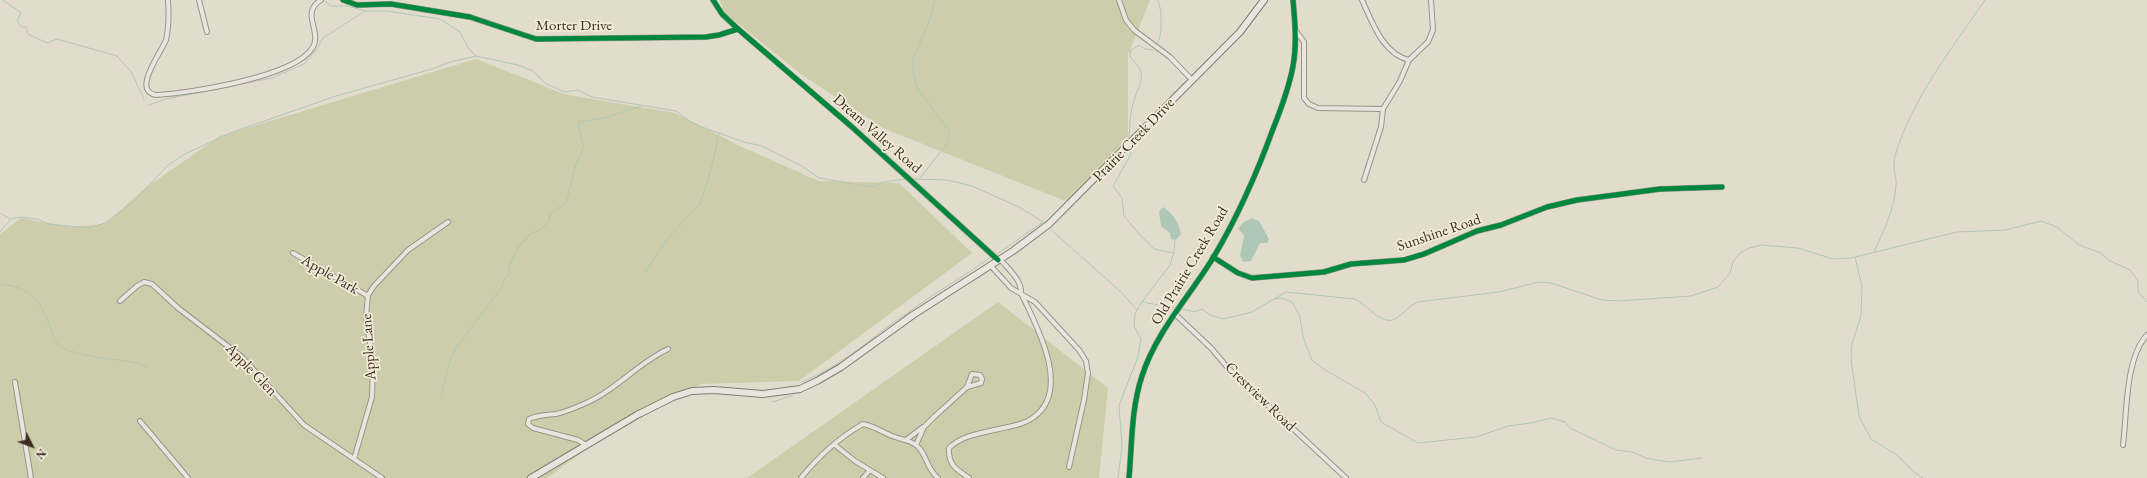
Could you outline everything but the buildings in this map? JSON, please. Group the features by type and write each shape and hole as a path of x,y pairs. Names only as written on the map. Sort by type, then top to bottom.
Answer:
{"main road":[{"name":"Prairie Creek Drive","path":"586,445 655,405 672,397 692,391 714,390 762,394 800,389 817,382 841,367 919,311 1028,240 1061,214 1240,32 1264,0"},
{"path":"531,478 586,445"}],"street":[{"path":"168,0 169,15 166,39 162,50 148,75 146,83 149,90 156,95 242,82 290,65 307,55 314,46 315,34 310,15 313,8 321,0"},
{"path":"199,0 207,32"},
{"name":"Morter Drive","path":"343,0 357,5 391,4 470,17 536,39 706,37 719,36 738,29"},
{"name":"Dream Valley Road","path":"713,0 722,14 738,29 907,175 999,259 1018,280 1021,293 1048,356 1051,372 1050,390 1044,405 1034,417 1021,424 968,436 955,441 949,448 948,458 955,469 969,478"},
{"path":"1119,0 1126,20 1134,30 1170,57 1192,80"},
{"name":"Old Prairie Creek Road","path":"1129,478 1138,391 1150,357 1175,314 1213,257 1234,219 1261,161 1282,106 1293,66 1296,30 1293,0"},
{"path":"1362,0 1380,36 1389,48 1400,58 1409,60"},
{"path":"1364,180 1381,127 1383,109 1400,81 1409,60 1428,42 1433,30 1431,0"},
{"path":"1296,30 1304,42 1304,98 1309,104 1318,108 1383,109"},
{"name":"Sunshine Road","path":"1213,257 1238,273 1252,278 1324,272 1351,264 1404,260 1424,254 1477,231 1501,225 1547,207 1572,201 1660,189 1722,187"},
{"name":"Apple Lane","path":"354,459 372,397 373,362 366,317 368,296 374,286 408,250 448,222"},
{"name":"Apple Park","path":"293,254 368,296"},
{"path":"990,265 1011,288 1035,302 1079,350 1086,361 1088,373 1084,400 1069,467"},
{"name":"Apple Glen","path":"120,302 137,286 144,282 152,284 178,308 242,357 304,425 382,478"},
{"name":"Crestview Road","path":"1175,314 1211,348 1228,368 1346,478"},
{"path":"2123,445 2130,378 2138,350 2147,335"},
{"path":"586,445 578,440 533,428 529,425 529,419 535,416 566,411 595,398 654,356 668,349"},
{"path":"15,382 31,478"},
{"path":"906,440 924,427 968,387"},
{"path":"140,421 188,478"},
{"path":"801,478 812,464 853,430 864,424 874,426 892,436 916,445 922,451 927,465 938,478"},
{"path":"916,445 924,427"},
{"path":"835,445 884,478"},
{"path":"863,478 870,470"}],"shaded area":[{"path":"720,0 1150,0 1128,55 1128,137 1068,202 885,129 802,75 724,12"},
{"path":"476,59 564,94 675,113 742,147 819,181 899,183 972,253 799,381 701,384 586,449 548,478 0,478 0,234 21,218 69,227 105,224 144,189 220,136"},
{"path":"1163,207 1173,215 1178,226 1181,234 1176,240 1171,239 1170,233 1161,226 1159,212"},
{"path":"1252,218 1259,221 1269,239 1267,243 1260,243 1251,261 1243,262 1240,256 1244,236 1238,228 1244,222"},
{"path":"998,302 1108,388 1099,478 747,478"}],"waterway":[{"path":"3,0 21,13 17,21 21,27 26,27 28,34 47,43 57,39 117,56 132,73 144,100"},
{"path":"920,178 949,141 949,131 918,89 913,73 913,58 928,25 935,0"},
{"path":"1157,44 1160,35 1161,23 1158,0"},
{"path":"1874,252 1888,220 1893,203 1896,182 1894,161 1902,135 1922,94 1985,0"},
{"path":"326,1 330,6 348,6 365,11 387,11 440,19 460,32 469,49 476,56"},
{"path":"149,105 166,99 272,78 304,64 317,49 323,38 365,11"},
{"path":"1129,138 1130,119 1141,78 1141,73 1136,63 1130,57 1131,50 1139,45 1145,49 1153,50"},
{"path":"0,232 11,219 21,217 37,219 49,224 90,228 105,223 137,198 167,166 185,154 230,133 336,96 432,69 450,62 476,56 518,65 533,71 545,83 564,92 578,90 592,97 676,111 691,122 702,127 744,142 762,146 802,166 819,178 872,187 883,182 907,179"},
{"path":"441,397 450,360 456,348 502,287 505,278 510,274 509,266 518,247 529,235 546,225 550,218 550,214 566,202 576,164 584,147 579,130 579,122 604,118 641,106"},
{"path":"645,272 668,238 700,204 712,166 719,133"},
{"path":"1118,478 1122,447 1119,405 1138,357 1141,339 1134,326 1135,314 1142,302 1170,265 1174,253 1154,249 1124,216 1122,198 1113,186 1131,154 1130,147"},
{"path":"912,179 947,180 972,186 1019,207 1043,222 997,254"},
{"path":"0,213 10,219"},
{"path":"1274,299 1286,292 1355,299 1374,314 1385,320 1390,320 1395,319 1417,302 1499,292 1539,282 1551,283 1602,300 1618,301 1691,296 1718,287 1730,273 1733,262 1739,254 1749,248 1761,245 1798,248 1833,259 1851,258 1957,232 2005,230 2041,221 2057,227 2079,245 2101,253 2108,260 2130,270 2138,281 2138,292 2147,302"},
{"path":"1049,228 1121,292 1137,310"},
{"path":"1174,253 1175,241"},
{"path":"802,382 816,376 843,360 894,322 991,257"},
{"path":"1855,257 1862,286 1861,316 1852,344 1851,359 1859,416 1871,439 1897,455 1914,472 1923,478"},
{"path":"0,284 19,288 32,296 37,301 46,316 57,343 69,351 100,358 130,361 148,367"},
{"path":"1182,309 1194,312 1202,309 1210,315 1223,319 1252,312 1274,299 1282,298 1292,302 1300,316 1303,337 1312,360 1322,368 1365,393 1375,405 1381,422 1418,443 1476,437 1508,426 1531,423 1551,418 1565,422 1570,428 1616,450 1632,452 1646,458 1669,462 1702,458"},
{"path":"1142,302 1175,308"},
{"path":"773,402 793,395"}],"cycle path":[{"path":"343,0 357,5 391,4 470,17 536,39 706,37 719,35 738,29"},
{"path":"713,0 722,14 738,29 852,127 998,260"},
{"path":"1129,478 1132,427 1136,401 1138,389 1148,360 1164,330 1213,258 1230,227 1267,146 1284,98 1291,74 1295,50 1293,0"},
{"path":"1213,257 1238,273 1252,278 1324,272 1351,264 1404,260 1424,254 1477,231 1501,225 1547,207 1577,200 1660,189 1722,187"}]}
